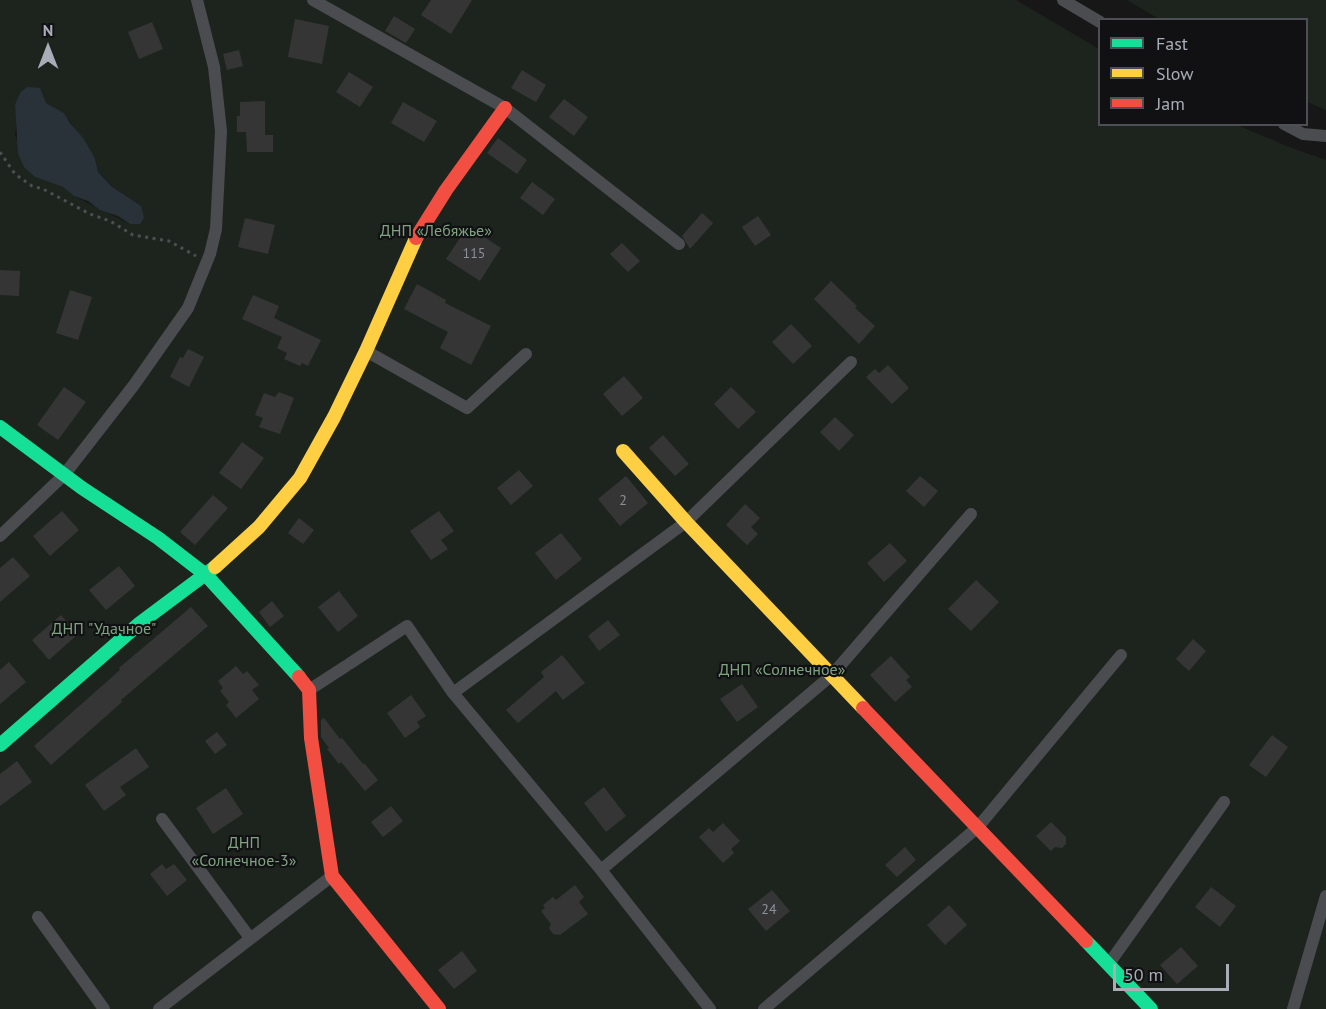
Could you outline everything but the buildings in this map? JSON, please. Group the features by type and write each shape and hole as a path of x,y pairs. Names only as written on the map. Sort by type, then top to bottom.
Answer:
{"street":[{"path":"0,536 64,475 134,385 188,308 210,254 216,229 221,131 214,67 197,0"},
{"path":"313,0 505,108 679,244"},
{"path":"1063,0 1098,21"},
{"path":"0,745 140,623 206,575 259,527 300,478 334,417 366,351 411,246 446,190 505,108"},
{"path":"1288,126 1303,134 1326,136"},
{"path":"366,351 467,408 526,354"},
{"path":"453,693 686,522 851,362"},
{"path":"0,427 64,475 158,538 206,575 285,660 309,690 311,738 332,876 438,1009"},
{"path":"622,451 686,522 1151,1009"},
{"path":"601,870 832,675 971,514"},
{"path":"309,690 407,626 453,693 601,870 711,1009"},
{"path":"764,1009 978,827 1121,655"},
{"path":"1108,964 1224,802"},
{"path":"162,819 250,938"},
{"path":"159,1009 332,876"},
{"path":"1293,1009 1326,896"},
{"path":"38,917 104,1009"}],"path":[{"path":"0,152 15,174 32,186 43,189 90,214 110,221 133,235 169,241 196,256 210,254"}],"green space":[{"path":"0,0 1016,0 1098,48 1098,126 1239,126 1326,160 1326,1009 0,1009","holes":["20,93 64,113 95,158 98,172 111,186 141,206 130,224 74,196 63,187 35,177 15,135 17,120 15,104"]},
{"path":"1127,0 1326,0 1326,110 1308,102 1308,18 1157,18"}],"shaded area":[{"path":"27,87 40,88 46,103 64,113 95,158 98,172 111,186 141,206 144,218 140,224 130,224 118,216 100,210 88,201 74,196 63,187 35,177 24,167 18,153 15,104 20,93"}],"traffic: fast":[{"path":"0,427 82,488 158,538 206,575 299,677"},
{"path":"0,745 140,623 215,567"},
{"path":"1086,941 1151,1009"}],"traffic: slow":[{"path":"215,567 259,527 300,478 334,417 366,351 416,238"},
{"path":"623,451 686,522 863,708"}],"traffic: jam":[{"path":"416,238 446,190 505,108"},
{"path":"299,677 309,690 311,738 332,876 439,1009"},
{"path":"863,708 1086,941"}],"park label":[{"name":"ДНП «Лебяжье»","path":"436,231"},
{"name":"ДНП \"Удачное\"","path":"104,629"},
{"name":"ДНП «Солнечное»","path":"782,670"},
{"name":"ДНП «Солнечное-3»","path":"244,852"}]}
